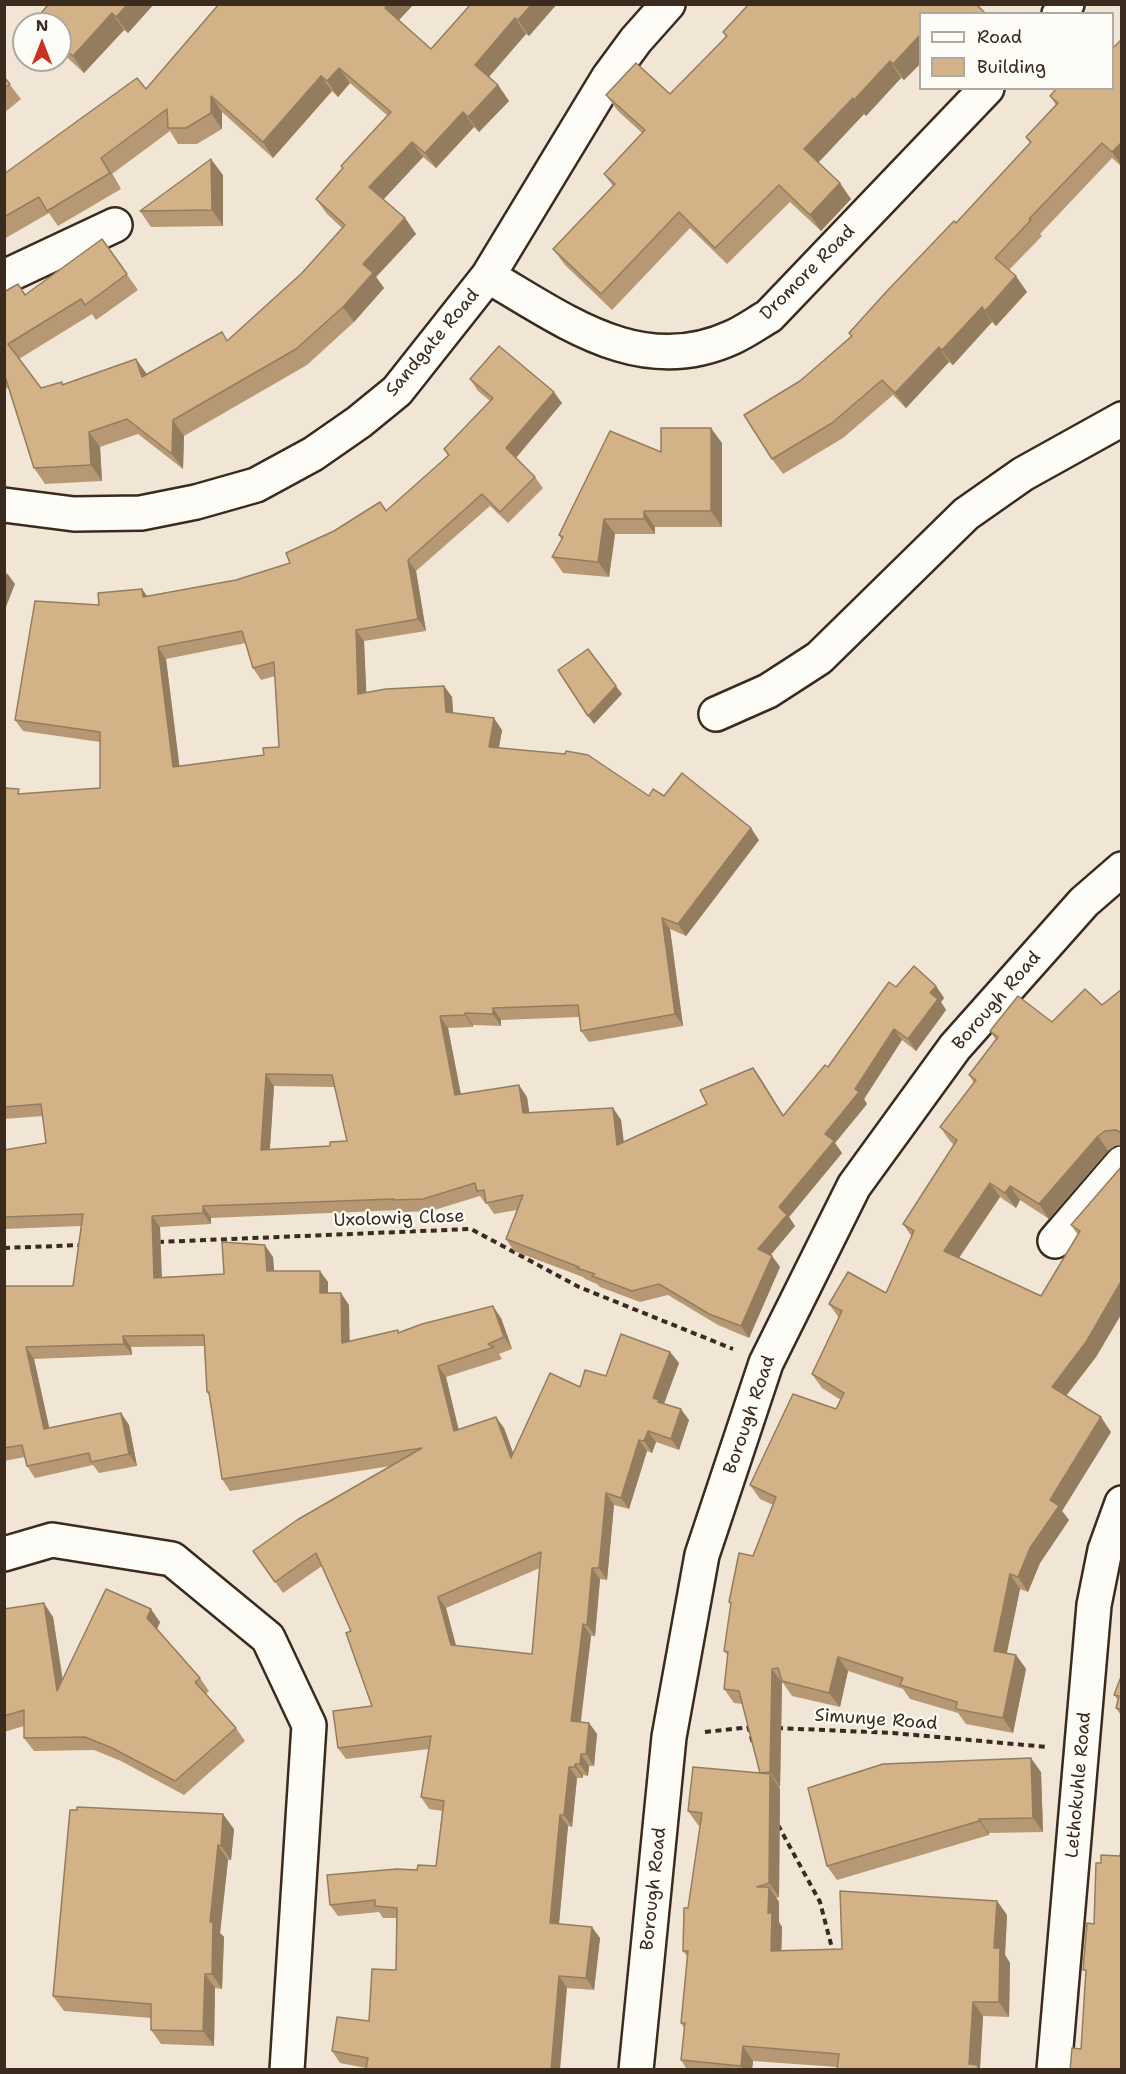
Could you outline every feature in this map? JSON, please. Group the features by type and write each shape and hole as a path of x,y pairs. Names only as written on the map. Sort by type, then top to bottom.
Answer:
{"street":[{"name":"Sandgate Road","path":"4,505 74,514 141,513 196,502 256,485 313,454 359,422 397,391 488,276 608,78 636,40 668,4"},
{"name":"Dromore Road","path":"488,276 588,334 628,348 663,353 696,349 733,337 769,316 985,90"},
{"path":"4,277 115,225"},
{"path":"716,714 768,691 819,658 966,514 1023,474 1122,418"},
{"name":"Borough Road","path":"636,2070 669,1737 702,1555 766,1363 854,1186 955,1047 1084,902 1122,869"},
{"path":"1055,1241 1122,1163"},
{"name":"Lethokuhle Road","path":"1054,2070 1094,1605 1105,1550 1122,1503"},
{"path":"4,1554 52,1540 172,1559 268,1638 309,1725 286,2070"}],"path":[{"name":"Uxolowig Close","path":"153,1242 471,1229 579,1287 766,1363"},
{"path":"4,1248 94,1245"},
{"path":"669,1737 748,1726 759,1727"},
{"path":"748,1726 754,1748"},
{"name":"Simunye Road","path":"770,1727 893,1733 1082,1750"},
{"path":"778,1824 820,1902 834,1955"}],"building":[{"path":"49,4 128,4 116,17 112,13 73,56 72,12 42,12"},
{"path":"219,4 388,4 385,8 431,49 471,4 532,4 518,20 515,18 475,65 498,85 468,117 463,112 425,153 412,142 369,187 405,218 363,264 373,273 343,307 296,349 173,420 172,454 127,419 89,432 91,465 34,468 4,373 4,292 18,284 25,295 102,239 127,274 85,305 81,299 8,344 41,388 62,382 62,385 136,359 142,377 222,332 227,341 302,273 345,225 316,199 343,168 341,166 391,112 339,68 327,81 321,76 263,142 211,96 211,113 186,128 168,128 167,109 101,158 110,173 47,211 39,197 4,217 4,174 137,78 146,89"},
{"path":"749,4 976,4 984,12 919,12 919,36 893,64 890,61 804,149 840,183 810,215 779,185 715,248 679,212 601,294 553,249 615,184 604,174 645,130 606,95 636,63 670,94 727,36 723,32"},
{"path":"1122,39 1122,142 1112,152 1102,143 995,258 1016,276 985,311 982,307 942,350 939,347 895,393 882,380 832,423 772,459 744,415 800,381 852,336 849,333 887,291 954,221 956,223 1031,142 1026,137 1058,103 1050,96 1055,90 1114,90 1114,47"},
{"path":"4,77 10,84 4,88"},
{"path":"211,159 212,210 140,211"},
{"path":"499,346 554,392 506,448 535,477 500,512 482,494 408,560 418,619 356,630 358,694 386,689 444,686 446,712 494,718 489,747 565,754 566,751 588,755 649,796 653,789 664,796 682,773 751,828 678,924 662,918 675,1014 581,1031 578,1005 493,1008 493,1014 465,1013 465,1015 440,1016 455,1095 519,1085 523,1113 613,1108 617,1145 707,1104 700,1090 753,1068 783,1116 825,1065 828,1067 889,982 896,987 914,966 936,986 930,993 938,999 908,1039 894,1029 855,1089 859,1092 825,1134 834,1141 779,1207 787,1215 758,1249 772,1256 741,1326 709,1314 659,1284 632,1291 592,1276 595,1274 577,1268 579,1267 506,1239 523,1195 486,1203 484,1190 477,1191 475,1183 423,1199 203,1206 203,1213 152,1216 154,1278 224,1274 222,1242 265,1245 267,1271 320,1271 320,1293 341,1293 342,1343 398,1330 398,1333 422,1324 493,1306 504,1337 488,1344 494,1347 438,1366 454,1431 496,1417 511,1458 550,1373 580,1387 585,1370 606,1376 621,1334 670,1352 653,1398 659,1400 658,1402 681,1409 671,1439 648,1431 644,1441 639,1440 621,1498 606,1493 599,1568 592,1568 587,1625 583,1624 571,1721 589,1723 586,1754 581,1754 580,1764 569,1767 564,1815 560,1815 550,1923 592,1927 586,1978 559,1976 551,2070 366,2070 368,2058 332,2051 337,2017 369,2021 372,1969 396,1970 397,1908 375,1906 375,1900 330,1905 327,1875 397,1869 417,1870 418,1865 436,1866 444,1801 421,1797 431,1736 338,1748 333,1711 372,1706 346,1633 351,1631 316,1553 275,1582 253,1551 297,1520 422,1448 222,1479 209,1392 207,1392 204,1335 123,1336 124,1344 26,1347 44,1429 121,1413 129,1454 91,1462 89,1453 27,1466 22,1445 4,1448 4,1286 73,1286 83,1214 4,1217 4,1150 46,1143 41,1104 4,1107 4,788 19,789 18,794 100,788 100,732 15,720 35,601 99,605 98,593 142,589 143,597 236,580 290,563 286,553 334,531 380,502 386,511 449,455 444,449 493,398 470,379","holes":["242,631 253,668 274,662 279,747 263,748 264,755 173,767 158,647","266,1074 332,1075 347,1141 330,1142 330,1146 261,1150","541,1552 532,1654 451,1645 438,1597"]},
{"path":"661,428 711,428 711,511 644,511 644,519 604,519 598,562 552,557 563,537 559,535 610,431 661,452"},
{"path":"588,649 616,686 588,716 558,670"},
{"path":"1085,989 1102,1005 1122,989 1122,1133 1116,1130 1105,1131 1098,1136 1039,1204 1010,1186 1005,1193 990,1183 944,1251 1041,1296 1080,1231 1071,1225 1122,1166 1122,1284 1120,1283 1086,1342 1052,1387 1101,1417 1050,1500 1059,1506 1030,1548 1018,1577 1010,1574 994,1651 1016,1655 1003,1718 956,1709 957,1702 900,1685 903,1678 838,1657 829,1693 782,1681 778,1668 772,1669 770,1772 760,1773 739,1691 724,1689 728,1652 724,1651 731,1603 729,1602 739,1553 753,1556 776,1497 750,1485 793,1394 836,1409 844,1393 812,1374 842,1311 829,1304 848,1272 886,1293 914,1231 903,1224 957,1140 940,1127 976,1080 969,1075 998,1037 990,1031 1018,996 1052,1022"},
{"path":"106,1589 151,1609 147,1618 200,1678 195,1682 236,1728 175,1781 112,1748 85,1737 24,1738 24,1710 4,1716 4,1609 44,1603 57,1691"},
{"path":"1122,1674 1122,1710 1116,1708 1119,1696 1114,1695"},
{"path":"1031,1758 1033,1818 979,1819 979,1821 827,1866 808,1788 883,1764"},
{"path":"693,1767 770,1774 769,1883 757,1887 769,1887 768,1913 772,1913 771,1951 842,1949 840,1891 997,1901 994,1948 1000,1948 999,2002 973,2002 969,2064 978,2065 977,2070 837,2069 839,2054 743,2046 741,2066 681,2060 685,2023 681,2023 688,1951 683,1951 684,1908 688,1908 702,1813 688,1811"},
{"path":"77,1807 223,1814 221,1846 218,1845 210,1922 213,1922 212,1974 205,1974 203,2031 151,2030 151,2004 53,1996 70,1810 77,1810"},
{"path":"1122,1845 1122,2070 1070,2070 1072,2048 1081,2049 1086,1970 1083,1970 1087,1923 1094,1924 1096,1863 1101,1863 1101,1855 1120,1856"}]}
